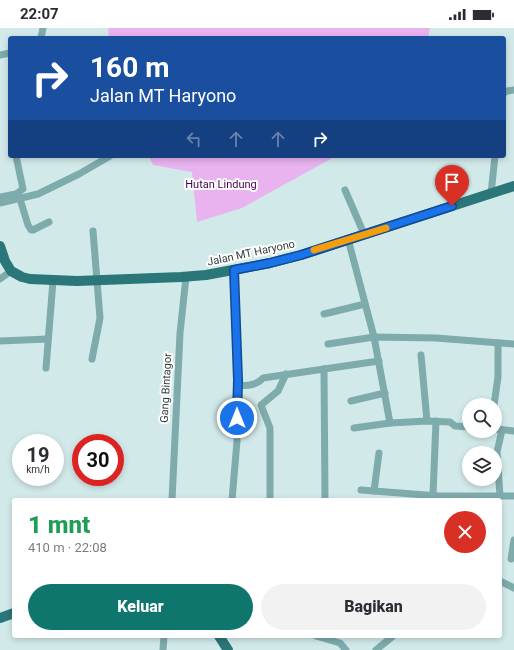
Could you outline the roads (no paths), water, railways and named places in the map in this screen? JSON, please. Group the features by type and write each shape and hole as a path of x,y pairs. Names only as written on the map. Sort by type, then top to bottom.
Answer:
{"main road":[{"name":"Jalan MT Haryono","path":"11,271 30,279 53,281 98,281 186,277 234,270 270,263 514,186"},
{"path":"0,246 5,261 11,271"},
{"path":"0,618 12,614"},
{"path":"221,638 228,650"}],"street":[{"path":"0,197 16,194 23,190 16,158"},
{"path":"0,203 38,194 79,174 107,158"},
{"path":"491,194 495,158"},
{"path":"344,190 364,234"},
{"path":"20,199 31,230 34,230 49,222"},
{"path":"92,359 100,318 93,232"},
{"path":"348,239 374,337 386,393 390,423"},
{"path":"232,498 237,441 234,270"},
{"path":"0,279 11,271"},
{"name":"Gang Bintagor","path":"172,498 180,333 186,277"},
{"path":"46,368 53,281"},
{"path":"324,314 365,304"},
{"path":"328,344 374,337 436,338 514,344"},
{"path":"0,341 48,339"},
{"path":"495,398 498,377 498,343"},
{"path":"421,355 427,421"},
{"path":"237,384 249,385 259,383 263,378 379,361"},
{"path":"324,369 325,498"},
{"path":"270,498 270,428 261,405 278,391 286,374"},
{"path":"351,401 386,393"},
{"path":"354,428 390,423 427,421 450,422 455,426 462,426"},
{"path":"433,496 436,422"},
{"path":"502,430 514,431"},
{"path":"498,438 497,452 500,496"},
{"path":"374,491 379,453"},
{"path":"361,490 462,498 514,496"},
{"path":"511,559 514,540"},
{"path":"502,582 514,588"},
{"path":"163,650 164,638"},
{"path":"323,638 340,643 346,650"},
{"path":"376,650 391,638"}],"park label":[{"name":"Hutan Lindung","path":"221,184"}]}
